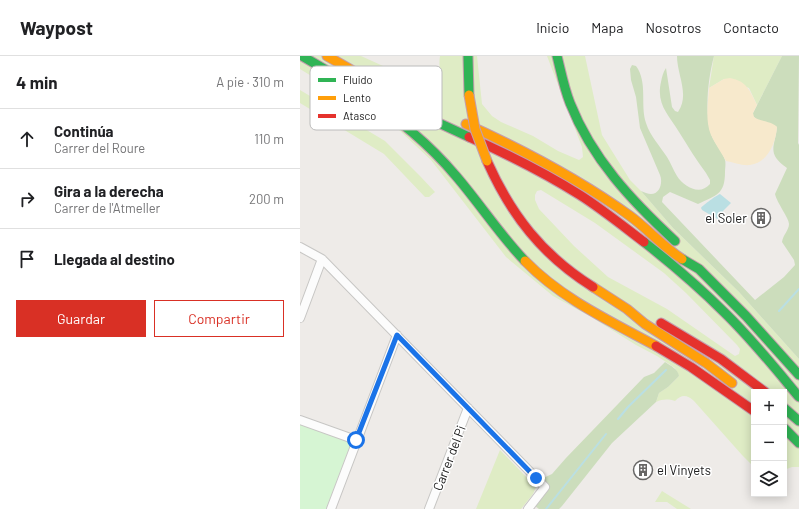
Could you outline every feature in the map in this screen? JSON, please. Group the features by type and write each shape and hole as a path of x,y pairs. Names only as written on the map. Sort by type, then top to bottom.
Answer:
{"highway":[{"path":"302,56 319,66"},
{"path":"327,56 344,66"},
{"path":"468,56 470,95 475,129 495,179 517,217 535,240 564,267 581,280 627,309 645,324 706,364 751,398"},
{"path":"556,56 570,104 589,143 602,164 619,185 655,223 685,251 699,269 746,316 799,375"},
{"path":"455,118 512,145 583,184 631,217 679,257 699,269"},
{"path":"442,124 511,156 580,195 616,220 674,266 725,313 799,396"},
{"path":"412,130 455,174 512,246 549,283 601,316 670,354 720,386 751,409"},
{"path":"627,309 663,324 693,342 721,359 760,389"},
{"path":"787,411 799,421"},
{"path":"787,431 799,443"},
{"path":"787,439 799,449"}],"street":[{"path":"300,247 322,259 545,487 528,509"},
{"path":"300,318 322,259"},
{"path":"331,509 397,335"},
{"name":"Carrer del Pi","path":"429,509 468,408"},
{"path":"300,420 356,440"}],"green space":[{"path":"300,56 361,56 383,66 310,66 310,75 300,69"},
{"path":"440,56 477,56 482,104 492,116 501,122 533,136 558,151 579,160 583,157 582,147 547,56 585,56 602,135 630,180 673,228 739,292 799,359 799,467 787,469 787,389 751,389 751,464 691,399 682,396 675,401 661,400 656,402 659,393 668,387 679,376 675,368 591,317 553,296 506,257 431,160 399,130 442,130 442,66 439,66","holes":["541,190 595,223 664,273 686,293 737,345 740,349 739,354 735,356 667,309 608,277 574,246 539,209 535,200 537,191"]},
{"path":"677,56 714,56 710,74 707,103 708,121 711,134 725,160 725,180 721,190 718,193 698,204 670,192 663,197 662,202 755,300 784,277 795,265 794,260 782,242 789,224 775,194 787,168 780,163 774,154 773,149 777,127 758,120 753,116 753,113 782,56 799,56 799,359 739,292 673,228 641,191 650,194 657,192 660,187 661,178 640,128 636,97 631,80 630,69 632,65 636,66 642,79 644,116 648,128 677,176 684,184 692,189 697,190 706,188 710,184 710,180 706,173 667,114 660,97 662,76 666,68 672,107 678,112 683,99 683,92"},
{"path":"714,56 782,56 757,105 749,88 724,79 709,88"},
{"path":"300,90 310,96 310,109 300,103"},
{"path":"344,130 367,130 385,141 435,192 429,197 425,197 384,154"},
{"path":"665,362 676,370 679,376 668,387 659,393 656,402 612,443 559,509 539,509 535,506 549,488 541,479 552,474 644,377 654,373"},
{"path":"300,422 350,440 351,443 326,509 300,509"},
{"path":"500,450 536,487 533,494 521,509 476,509"},
{"path":"662,491 691,509 677,509 667,502 655,502"}],"sand":[{"path":"724,79 736,79 744,84 750,91 757,105 753,113 754,117 777,127 775,139 770,151 762,160 750,165 726,161 714,142 709,130 707,112 709,88"}],"water":[{"path":"720,194 731,203 723,211 719,220 701,208"}],"waterway":[{"path":"779,311 799,289"},
{"path":"618,419 628,407 666,370"},
{"path":"546,509 606,434"}],"traffic: fast":[{"path":"302,56 319,66"},
{"path":"468,56 469,95"},
{"path":"557,56 564,86 570,103 590,143 602,161 629,195 675,241"},
{"path":"442,124 469,137"},
{"path":"409,130 446,164 507,241 525,261"},
{"path":"644,242 675,267 715,303 763,353 799,397"},
{"path":"682,259 699,269 746,316 799,375"},
{"path":"787,411 799,421"},
{"path":"787,431 799,443"}],"traffic: slow":[{"path":"327,56 344,66"},
{"path":"469,95 475,129 487,161"},
{"path":"466,124 571,177 611,202 630,216 668,249 682,259"},
{"path":"525,261 539,275 571,298 656,346"},
{"path":"593,287 627,309 645,324 706,363 732,383"}],"traffic: jam":[{"path":"469,137 526,164 567,187 596,206 644,242"},
{"path":"487,161 496,181 530,232 558,261 593,287"},
{"path":"661,323 721,359 761,389"},
{"path":"656,346 691,367 751,409"}],"place":[{"name":"el Soler","path":"761,218"},
{"name":"el Vinyets","path":"643,470"}],"route":[{"path":"356,440 397,335 536,478"}]}
